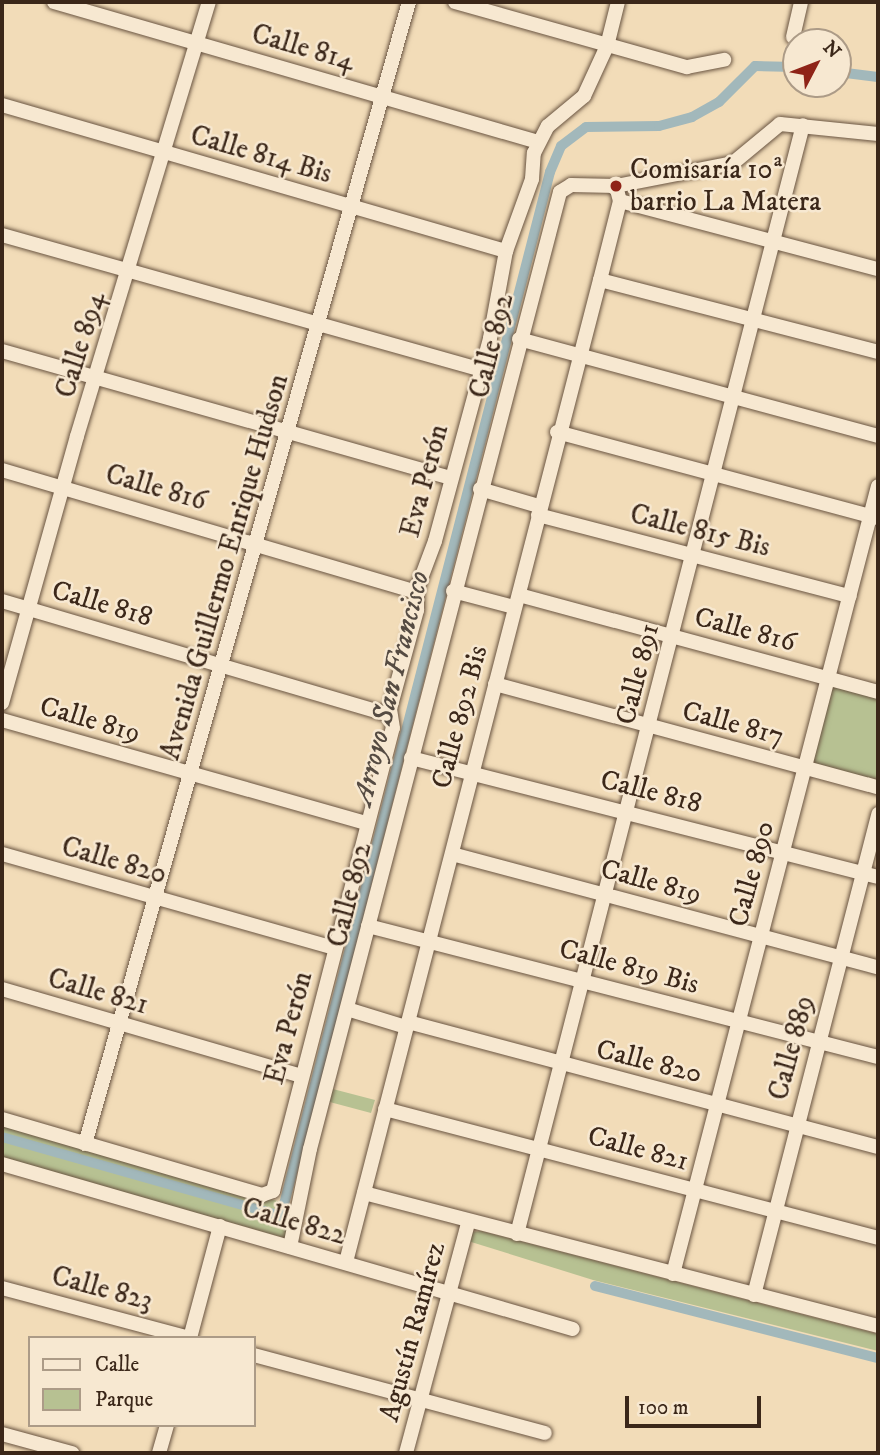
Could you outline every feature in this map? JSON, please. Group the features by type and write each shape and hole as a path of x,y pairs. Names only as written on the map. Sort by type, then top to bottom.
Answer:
{"street":[{"name":"Calle 814","path":"54,2 538,142"},
{"name":"Calle 894","path":"2,703 162,152 209,2"},
{"name":"Avenida Guillermo Enrique Hudson","path":"85,1144 192,776 409,2"},
{"path":"455,2 687,67 724,60"},
{"path":"538,142 554,120 579,103 607,46 618,2"},
{"path":"795,28 801,2"},
{"name":"Calle 814 Bis","path":"2,105 506,251"},
{"path":"616,186 733,163 775,125 803,125 878,134"},
{"name":"Calle 891","path":"517,1234 756,320 803,125"},
{"name":"Eva Perón","path":"269,1195 393,728 390,715 417,610 417,592 478,369 490,338 506,251 532,179 538,142"},
{"name":"Calle 892","path":"290,1247 307,1159 453,591 560,192 571,185 616,186"},
{"name":"Calle 892 Bis","path":"346,1262 426,939 452,854 470,772 495,684 557,432 620,201 616,186"},
{"path":"620,201 878,269"},
{"path":"2,235 478,369"},
{"path":"600,280 878,352"},
{"path":"519,339 578,358 878,436"},
{"path":"2,351 450,478"},
{"path":"557,432 874,517"},
{"name":"Calle 816","path":"2,470 258,542 417,592"},
{"name":"Calle 890","path":"674,1274 850,596 874,517 878,486"},
{"name":"Calle 815 Bis","path":"480,489 539,511 850,596"},
{"name":"Calle 816","path":"453,591 516,601 672,636 878,692"},
{"name":"Calle 818","path":"2,601 390,715"},
{"name":"Calle 817","path":"495,684 878,787"},
{"name":"Calle 819","path":"2,720 192,776 367,823"},
{"name":"Calle 818","path":"411,758 629,811 878,877"},
{"name":"Calle 889","path":"754,1295 878,814"},
{"name":"Calle 820","path":"2,854 335,948"},
{"name":"Calle 819","path":"452,854 878,967"},
{"name":"Calle 819 Bis","path":"368,926 878,1057"},
{"name":"Calle 821","path":"2,989 302,1076"},
{"name":"Calle 820","path":"347,1009 878,1147"},
{"name":"Calle 821","path":"385,1109 878,1238"},
{"name":"Calle 822","path":"2,1119 269,1195"},
{"name":"Calle 822","path":"2,1164 573,1329"},
{"name":"Calle 822","path":"364,1193 468,1223 878,1326"},
{"name":"Agustín Ramírez","path":"406,1453 468,1223"},
{"path":"191,1336 220,1226"},
{"name":"Calle 823","path":"2,1288 182,1336"},
{"path":"256,1356 545,1433"},
{"path":"159,1453 166,1427"},
{"path":"2,1434 72,1453"}],"green space":[{"path":"830,685 878,697 878,781 810,763"},
{"path":"329,1088 375,1100 371,1113 326,1101"},
{"path":"2,1122 295,1206 285,1238 2,1158"},
{"path":"481,1231 878,1334 878,1351 593,1280 468,1241 472,1232"}],"waterway":[{"name":"Arroyo San Francisco","path":"2,1137 281,1216 550,172 561,146 586,127 659,126 692,117 719,102 755,66 782,67"},
{"name":"Arroyo San Francisco","path":"852,74 878,77"},
{"path":"595,1286 878,1358"}],"place":[{"name":"Comisaría 10ª barrio La Matera","path":"616,186"}]}
